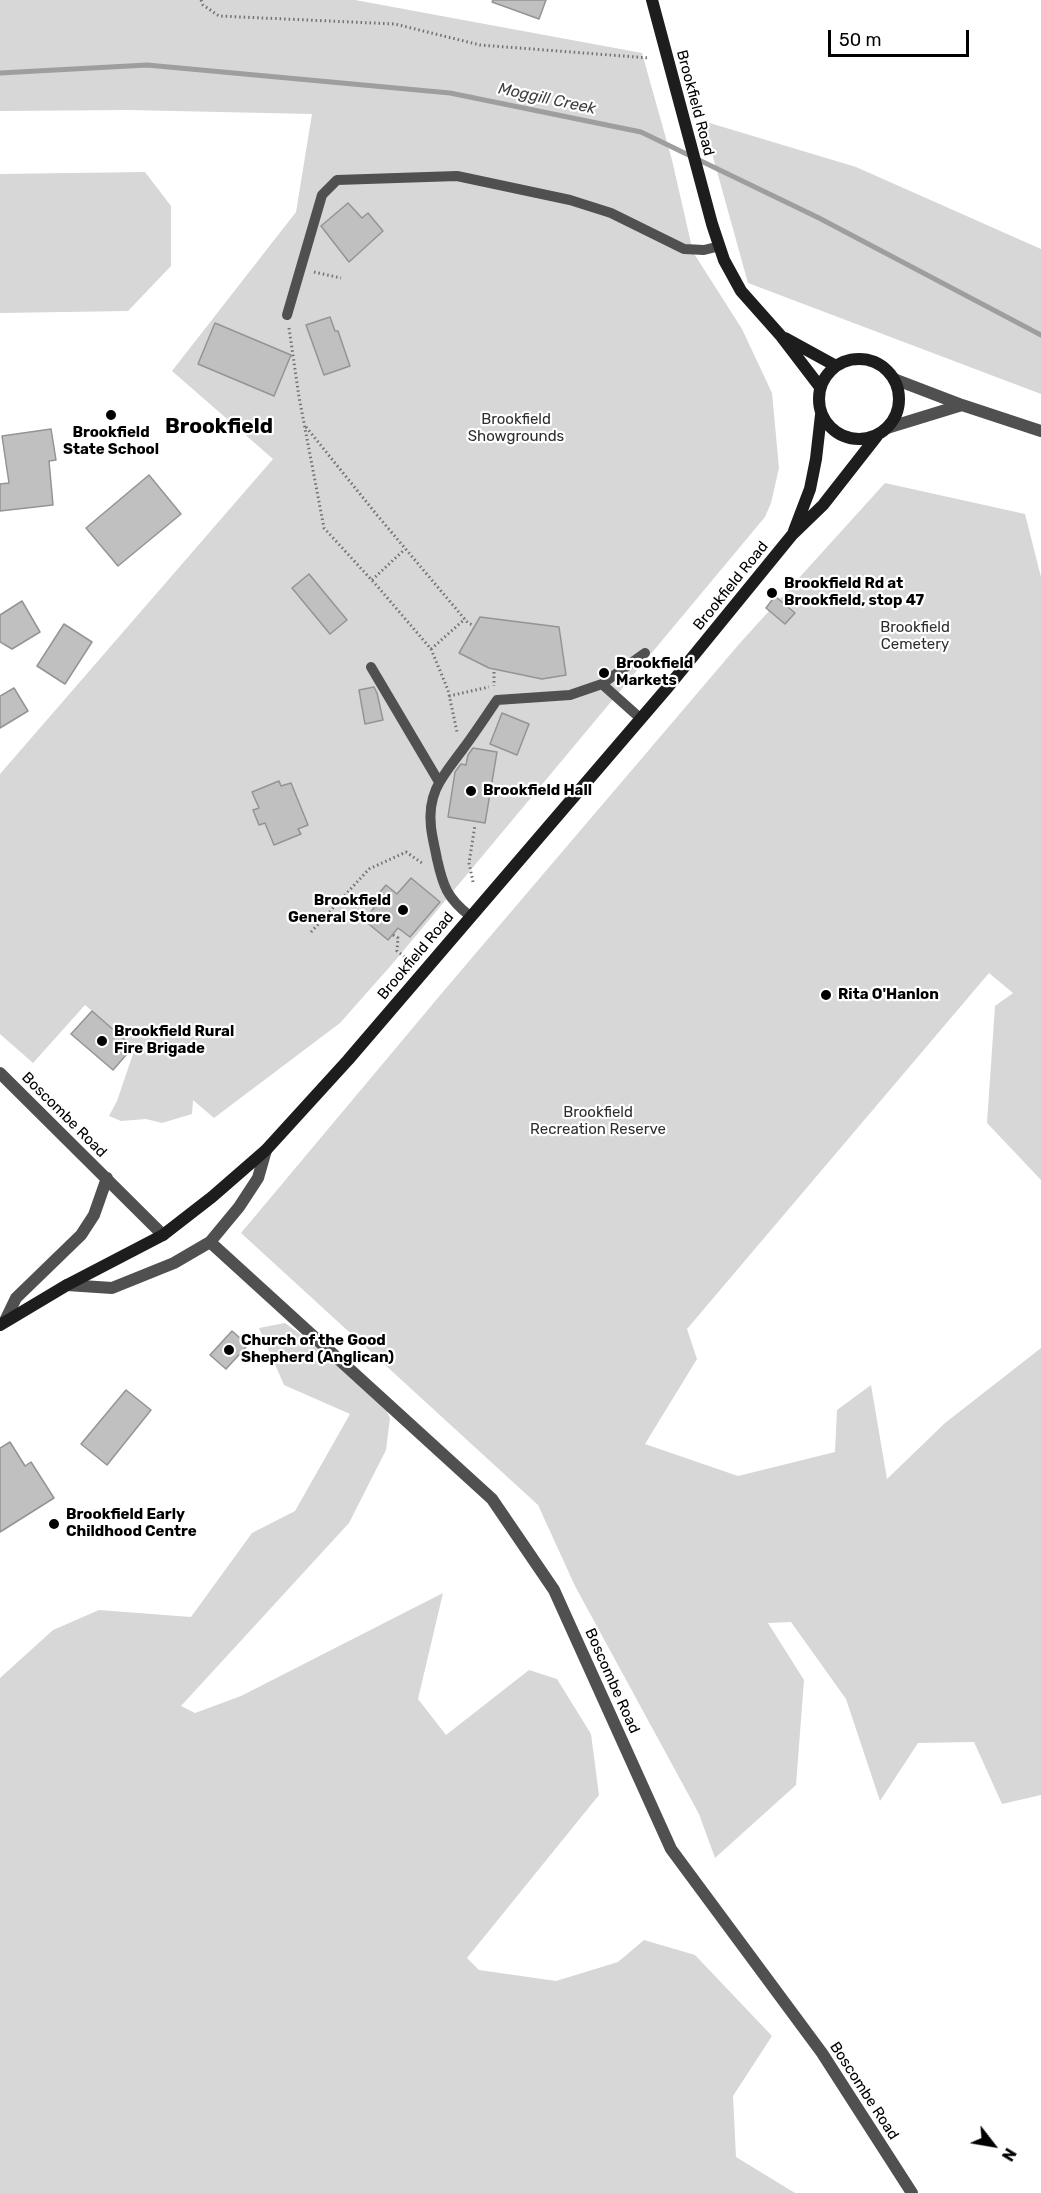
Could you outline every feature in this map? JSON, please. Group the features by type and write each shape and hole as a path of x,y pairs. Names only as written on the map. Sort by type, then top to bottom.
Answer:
{"main road":[{"name":"Brookfield Road","path":"652,0 674,87 724,260 741,291 782,336 820,387"},
{"name":"Brookfield Road","path":"782,336 836,366"},
{"path":"861,359 874,362 894,379 899,405 895,417 877,436 857,440 838,435 821,415 818,401 820,387 826,376 836,366 848,360 861,359"},
{"name":"Brookfield Road","path":"792,535 810,489 821,415"},
{"name":"Brookfield Road","path":"3,1323 67,1285 163,1235 212,1197 266,1150 348,1060 640,718 792,535 823,505 877,436"}],"street":[{"path":"894,379 962,405 1041,430"},
{"path":"887,428 962,405"},
{"name":"Boscombe Road","path":"0,1073 163,1235"},
{"path":"67,1285 112,1288 174,1263 210,1242 258,1178 266,1150"},
{"name":"Boscombe Road","path":"3,1323 16,1298 81,1235 94,1215 107,1179"},
{"name":"Boscombe Road","path":"210,1242 492,1499 554,1590 671,1849 822,2053 912,2193"}],"lane":[{"path":"287,315 322,195 337,180 457,176 570,200 610,213 684,249 704,250 720,246"},
{"path":"470,916 454,904 446,892 441,877 430,826 434,796 439,782 497,700 570,695 602,684 645,653"},
{"path":"371,667 439,782"},
{"path":"602,684 640,718"}],"path":[{"path":"201,0 203,5 219,16 395,24 480,45 649,58"},
{"path":"300,269 341,278"},
{"path":"287,315 324,528 431,649 449,696 461,752"},
{"path":"305,426 405,549 465,619 473,625"},
{"path":"372,580 405,549"},
{"path":"431,649 465,619"},
{"path":"449,696 494,686"},
{"path":"473,882 470,863 475,825"},
{"path":"311,932 369,869 406,852 441,877"},
{"path":"393,935 398,938 398,951 406,958"}],"green space":[{"name":"Brookfield Showgrounds","path":"0,0 355,0 642,53 672,160 693,252 742,329 772,393 779,468 771,503 765,517 394,962 340,1023 214,1118 193,1100 192,1114 162,1123 146,1119 121,1121 109,1116 117,1101 135,1048 85,1005 33,1063 0,1034 0,774 273,459 172,371 296,212 312,114 128,110 0,111"},
{"path":"703,121 856,167 1041,249 1041,394 748,283"},
{"path":"145,172 171,206 171,266 128,311 0,313 0,174"},
{"path":"885,483 1025,514 1041,577 1041,1180 987,1123 995,1006 1013,993 989,973 687,1329 697,1359 645,1444 738,1476 835,1452 837,1410 871,1385 887,1479 945,1423 1041,1348 1041,1795 1002,1804 974,1742 918,1743 880,1801 846,1699 791,1622 768,1623 804,1680 796,1785 715,1858 699,1814 575,1586 538,1505 241,1233 740,643"},
{"path":"285,1323 377,1390 390,1418 386,1450 349,1523 181,1706 195,1713 241,1696 443,1593 418,1699 446,1735 529,1670 557,1679 591,1734 599,1795 467,1958 479,1970 556,1981 618,1962 644,1940 695,1955 772,2036 733,2096 736,2157 795,2193 0,2193 0,1678 53,1630 99,1610 191,1617 252,1533 295,1511 350,1414 284,1385 259,1328"}],"building":[{"path":"493,0 546,0 539,19 492,2"},
{"path":"348,203 362,218 368,213 383,231 349,262 321,226"},
{"path":"330,317 335,331 338,331 350,366 324,375 306,325"},
{"path":"215,323 291,355 274,396 198,364"},
{"path":"51,429 56,460 49,461 53,505 0,511 0,484 9,483 2,436"},
{"path":"149,475 181,514 118,566 86,528"},
{"path":"309,574 347,620 330,634 292,588"},
{"path":"775,596 795,613 785,624 766,608"},
{"path":"22,601 40,632 12,649 0,642 0,615"},
{"path":"480,617 559,627 566,675 542,679 489,668 459,653"},
{"path":"64,624 92,642 65,684 37,666"},
{"path":"374,687 383,720 365,724 359,690"},
{"path":"14,688 28,711 0,728 0,696"},
{"path":"502,713 529,724 517,755 490,744"},
{"name":"Brookfield Hall","path":"473,748 497,752 485,823 448,817 455,772 461,764 466,765 468,755"},
{"path":"279,781 281,786 291,783 308,825 298,829 301,834 274,845 265,823 259,825 253,810 259,808 252,792"},
{"path":"411,878 440,902 410,937 398,928 388,940 364,920 374,908 370,904 386,885 397,894"},
{"name":"Brookfield Rural Fire Brigade","path":"92,1011 133,1047 113,1070 71,1034"},
{"name":"Church of the Good Shepherd (Anglican)","path":"232,1331 248,1345 226,1369 210,1355"},
{"path":"126,1390 151,1410 107,1465 81,1444"},
{"path":"10,1442 25,1466 31,1462 54,1498 0,1532 0,1448"}],"waterway":[{"name":"Moggill Creek","path":"0,73 147,65 450,93 641,132 819,218 1041,335"}],"place":[{"name":"Brookfield State School","path":"111,415"},
{"name":"Brookfield Rd at Brookfield, stop 47","path":"772,593"},
{"name":"Brookfield Markets","path":"604,673"},
{"name":"Brookfield Hall","path":"471,791"},
{"name":"Brookfield General Store","path":"403,910"},
{"name":"Rita O'Hanlon","path":"826,995"},
{"name":"Brookfield Rural Fire Brigade","path":"102,1041"},
{"name":"Church of the Good Shepherd (Anglican)","path":"229,1350"},
{"name":"Brookfield Early Childhood Centre","path":"54,1524"}],"district":[{"name":"Brookfield","path":"219,427"}],"park label":[{"name":"Brookfield Cemetery","path":"915,636"},
{"name":"Brookfield Recreation Reserve","path":"598,1122"}]}
